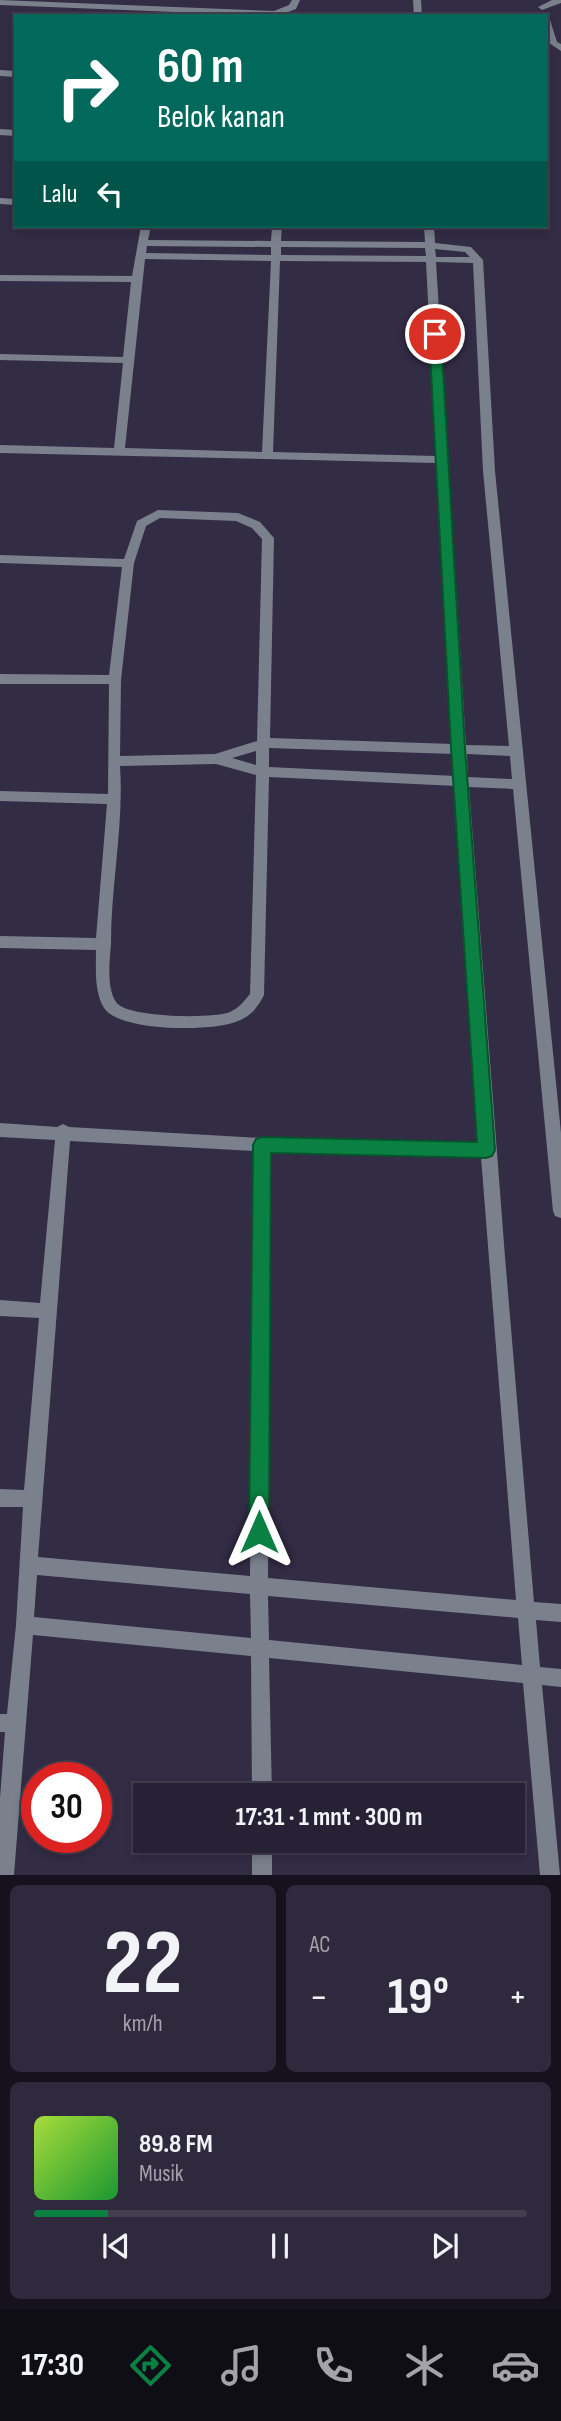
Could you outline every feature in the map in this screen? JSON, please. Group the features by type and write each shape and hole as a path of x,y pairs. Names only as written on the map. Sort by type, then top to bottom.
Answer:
{"street":[{"path":"194,11 195,0"},
{"path":"0,2 86,2 194,11 275,14 293,8 296,0"},
{"path":"543,11 560,0"},
{"path":"548,27 553,43 561,48"},
{"path":"119,453 136,279 146,228"},
{"path":"267,455 277,228"},
{"path":"429,228 458,748 486,1150 550,1875"},
{"path":"144,243 278,243 430,252 478,260 489,471 519,784 557,1110 561,1211"},
{"path":"142,256 276,257 430,252"},
{"path":"0,278 136,279"},
{"path":"0,358 130,360"},
{"path":"0,449 443,460"},
{"path":"158,514 238,517 262,530 268,538 257,995 252,1008 243,1015 225,1021 202,1022 127,1016 108,1003 105,990 104,944 114,799 115,680 128,563 141,524 158,514"},
{"path":"0,559 128,563"},
{"path":"0,679 115,680"},
{"path":"215,759 265,743 516,751"},
{"path":"113,761 215,759 264,772 519,784"},
{"path":"0,796 114,799"},
{"path":"0,942 104,944"},
{"path":"0,1129 262,1145 486,1150"},
{"path":"4,1875 7,1723 25,1625 32,1499 63,1131"},
{"path":"262,1145 259,1587 262,1783"},
{"path":"0,1308 48,1311"},
{"path":"0,1498 32,1499"},
{"path":"29,1565 525,1612 561,1613"},
{"path":"25,1625 561,1678"},
{"path":"262,1853 262,1875"}],"route":[{"path":"259,1532 262,1145 486,1150 458,748 435,334"}]}
